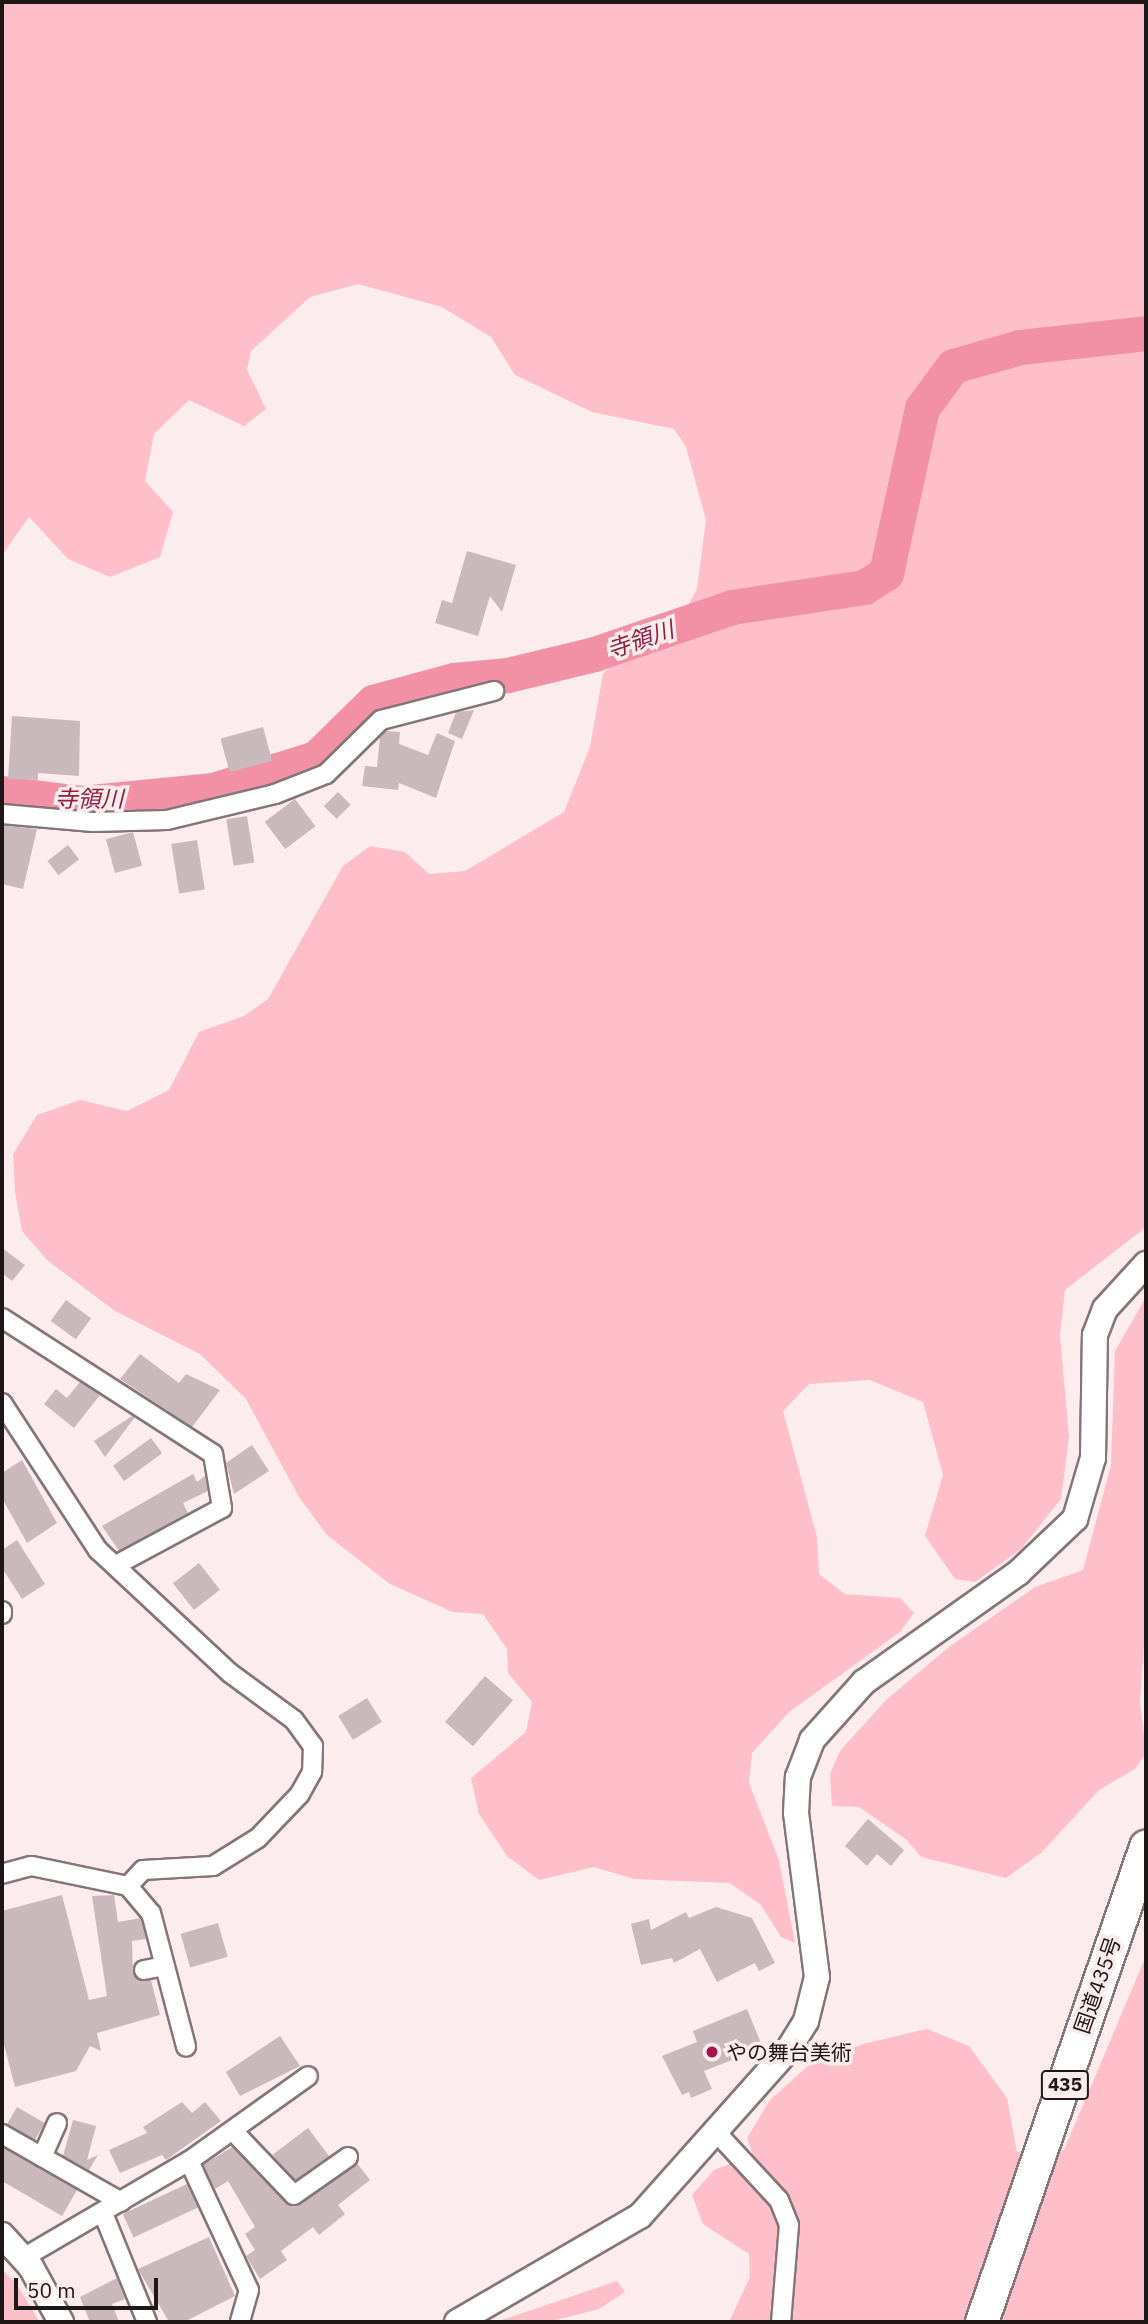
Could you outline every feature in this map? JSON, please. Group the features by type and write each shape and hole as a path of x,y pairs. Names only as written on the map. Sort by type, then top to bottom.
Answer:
{"highway":[{"name":"国道435号","path":"982,2322 1146,1847"}],"street":[{"path":"2,814 93,822 167,820 275,794 326,774 381,720 495,691"},
{"path":"457,2322 610,2238 668,2189 788,2050 812,2000 816,1953 796,1813 798,1777 812,1740 864,1682 1018,1573 1075,1519 1093,1458 1095,1335 1105,1309 1146,1264"},
{"path":"2,1318 213,1454 222,1508 116,1565"},
{"path":"2,1403 98,1550 230,1674 294,1720 313,1746 312,1772 300,1794 258,1838 213,1866 143,1870 128,1886"},
{"path":"2,1874 31,1866 128,1886 151,1913 186,2046"},
{"path":"144,1970 165,1966"},
{"path":"23,2258 189,2161 308,2076"},
{"path":"42,2157 57,2123"},
{"path":"233,2131 294,2195 348,2157"},
{"path":"717,2133 779,2200 789,2225 781,2322"},
{"path":"2,2134 121,2202"},
{"path":"189,2161 250,2290 240,2322"},
{"path":"103,2213 147,2322"},
{"path":"2,2235 23,2258 61,2322"}],"shaded area":[{"path":"2,2 1146,2 1146,1227 1065,1290 1060,1335 1069,1437 1061,1499 1021,1549 975,1582 955,1579 925,1536 943,1475 923,1402 870,1380 809,1384 783,1411 817,1537 819,1574 845,1594 900,1598 914,1613 900,1632 789,1712 752,1753 749,1783 779,1860 795,1943 781,1937 761,1905 730,1883 634,1879 594,1867 539,1880 507,1856 479,1814 471,1778 526,1732 532,1702 508,1673 507,1649 483,1614 453,1612 390,1584 327,1535 299,1497 246,1399 200,1354 115,1311 47,1260 22,1231 15,1192 13,1154 37,1115 80,1100 127,1111 169,1090 199,1032 244,1016 268,999 343,866 370,846 405,852 429,874 465,871 564,812 590,747 603,674 621,654 673,632 697,589 706,520 686,447 674,429 592,412 515,375 491,337 442,307 358,284 310,297 251,351 247,370 266,409 244,426 189,400 154,434 145,481 173,512 160,557 110,577 68,559 29,517 2,555"},
{"path":"1146,1297 1146,1619 1140,1701 1146,1754 1135,1769 1099,1790 1042,1852 1006,1878 921,1857 907,1840 859,1807 832,1806 830,1774 840,1751 886,1700 949,1647 1035,1587 1083,1570 1111,1465 1115,1351"},
{"path":"1146,1956 1146,2322 729,2322 750,2277 749,2254 703,2224 692,2195 714,2170 753,2155 747,2138 770,2100 810,2064 863,2044 927,2029 969,2046 1007,2098 1017,2152 1064,2150"},
{"path":"2,2269 17,2285 40,2322 2,2322"},
{"path":"617,2281 625,2292 599,2309 548,2322 496,2322"}],"building":[{"path":"467,551 516,565 502,612 490,596 478,636 435,623 442,600 452,603"},
{"path":"474,710 462,739 448,733 456,712"},
{"path":"12,716 80,721 79,776 38,773 38,780 8,779"},
{"path":"263,727 272,761 230,772 220,738"},
{"path":"386,731 400,732 399,744 428,755 437,733 455,741 436,798 399,783 398,790 362,786 365,766 377,767 380,737"},
{"path":"338,792 351,805 337,819 324,806"},
{"path":"295,799 315,826 285,849 265,822"},
{"path":"247,816 254,862 234,866 226,819"},
{"path":"2,825 37,829 23,889 2,884"},
{"path":"133,832 142,866 115,873 106,839"},
{"path":"197,840 205,889 179,893 171,844"},
{"path":"68,845 79,859 59,875 48,861"},
{"path":"2,1248 25,1265 12,1281 2,1273"},
{"path":"66,1300 91,1318 76,1339 51,1321"},
{"path":"140,1354 179,1383 186,1374 220,1390 192,1427 120,1379"},
{"path":"80,1382 100,1395 74,1428 44,1404 56,1389 67,1398"},
{"path":"132,1416 135,1417 105,1457 94,1441"},
{"path":"151,1438 162,1453 124,1481 113,1466"},
{"path":"252,1445 269,1471 234,1494 226,1463"},
{"path":"22,1460 57,1523 27,1543 2,1498 2,1473"},
{"path":"193,1474 197,1482 205,1476 208,1491 183,1503 188,1513 119,1551 102,1526"},
{"path":"17,1540 45,1584 22,1599 2,1568 2,1550"},
{"path":"199,1563 220,1590 194,1610 173,1583"},
{"path":"485,1676 513,1700 473,1746 445,1722"},
{"path":"367,1698 382,1722 353,1740 338,1716"},
{"path":"868,1819 904,1850 891,1866 877,1854 867,1866 845,1846"},
{"path":"62,1895 89,2000 107,1996 92,1896 114,1895 118,1922 141,1918 146,1939 132,1941 133,1973 140,1980 151,1980 160,2015 97,2033 101,2051 90,2046 76,2071 15,2087 2,2037 2,1911"},
{"path":"716,1907 752,1918 775,1963 759,1971 755,1963 717,1982 700,1949 674,1963 672,1958 641,1965 631,1924 649,1919 651,1930 686,1912 689,1918"},
{"path":"218,1923 228,1957 190,1967 181,1934"},
{"name":"やの舞台美術","path":"747,2009 763,2048 704,2071 712,2089 691,2098 689,2092 682,2095 662,2056 697,2042 693,2031"},
{"path":"280,2036 300,2066 240,2096 226,2072"},
{"path":"182,2102 192,2113 205,2102 221,2121 166,2160 162,2155 120,2173 109,2150 147,2133 143,2127"},
{"path":"17,2107 45,2123 35,2140 7,2124"},
{"path":"73,2120 96,2126 87,2160 98,2155 89,2170 63,2156"},
{"path":"308,2128 329,2156 294,2182 273,2154"},
{"path":"2,2147 77,2190 62,2216 2,2181"},
{"path":"232,2147 291,2206 357,2163 370,2180 338,2205 345,2214 319,2235 313,2227 281,2251 287,2260 260,2279 246,2256 255,2250 245,2234 255,2227 228,2181 215,2189 203,2165"},
{"path":"187,2184 198,2208 134,2238 123,2214"},
{"path":"209,2237 235,2296 184,2322 169,2322 138,2269"},
{"path":"117,2278 125,2299 112,2304 119,2322 90,2322 80,2297"}],"waterway":[{"name":"寺領川","path":"2,793 81,803 213,790 316,758 373,702 454,680 508,675 594,654 732,607 864,587 886,573 922,408 953,366 1020,347 1146,333"}],"place":[{"name":"やの舞台美術","path":"712,2052"}]}
